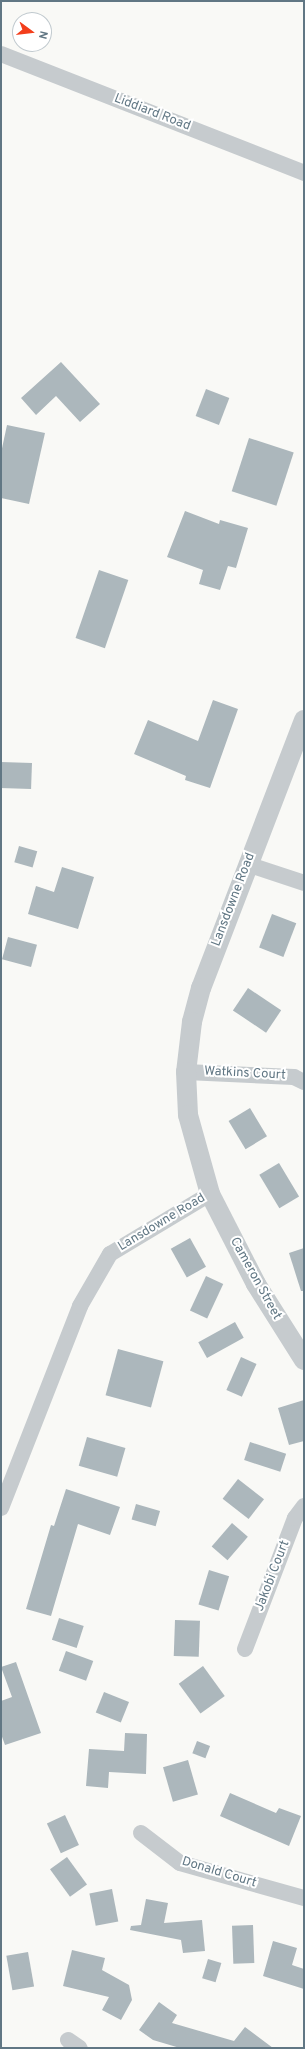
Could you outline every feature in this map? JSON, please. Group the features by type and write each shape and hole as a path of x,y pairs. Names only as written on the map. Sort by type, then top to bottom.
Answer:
{"street":[{"name":"Liddiard Road","path":"1,54 304,173"},
{"name":"Lansdowne Road","path":"1,1508 80,1306 110,1254 210,1194 188,1115 186,1072 192,1022 201,988 247,864 304,720"},
{"path":"247,864 304,882"},
{"name":"Watkins Court","path":"186,1072 294,1077 304,1082"},
{"name":"Cameron Street","path":"210,1194 256,1284 298,1340 304,1360"},
{"name":"Jakobi Court","path":"245,1649 295,1518 304,1506"},
{"name":"Donald Court","path":"141,1834 180,1863 304,1898"}],"building":[{"path":"61,362 100,404 80,422 56,396 36,415 21,398"},
{"path":"206,389 229,398 219,425 196,416"},
{"path":"7,425 45,433 29,504 1,498 1,453"},
{"path":"249,438 294,453 276,506 232,491"},
{"path":"185,511 219,524 220,520 248,528 236,568 228,566 220,590 199,584 203,570 167,557"},
{"path":"99,570 128,580 105,648 76,638"},
{"path":"213,700 238,709 210,788 185,780 186,776 134,754 148,720 198,741"},
{"path":"1,762 32,763 31,789 1,788"},
{"path":"19,846 37,851 33,868 14,862"},
{"path":"62,867 94,877 78,929 28,914 36,886 54,892"},
{"path":"272,914 296,923 283,957 259,948"},
{"path":"8,937 37,945 31,967 2,959"},
{"path":"248,988 281,1010 266,1033 233,1010"},
{"path":"250,1108 267,1136 246,1149 229,1121"},
{"path":"279,1163 299,1196 279,1208 259,1175"},
{"path":"190,1238 206,1267 187,1278 171,1249"},
{"path":"304,1248 304,1291 301,1291 289,1253"},
{"path":"206,1276 223,1284 207,1318 190,1310"},
{"path":"235,1322 244,1338 207,1358 198,1342"},
{"path":"118,1349 163,1361 151,1408 106,1395"},
{"path":"241,1357 257,1364 242,1397 226,1390"},
{"path":"304,1400 304,1441 289,1445 278,1408"},
{"path":"87,1437 125,1448 117,1477 79,1466"},
{"path":"250,1442 286,1454 280,1472 244,1460"},
{"path":"238,1479 264,1499 249,1519 223,1499"},
{"path":"66,1489 120,1507 110,1535 78,1524 51,1616 26,1609 51,1525 54,1526"},
{"path":"136,1504 160,1511 156,1526 132,1519"},
{"path":"232,1523 248,1537 228,1560 212,1546"},
{"path":"209,1570 229,1576 219,1611 198,1604"},
{"path":"59,1618 84,1626 77,1648 52,1640"},
{"path":"175,1620 200,1621 199,1657 174,1656"},
{"path":"66,1651 93,1661 86,1681 59,1671"},
{"path":"16,1662 41,1733 5,1745 1,1734 1,1701 12,1697 1,1667"},
{"path":"203,1666 225,1696 200,1714 179,1684"},
{"path":"104,1692 129,1702 121,1723 96,1712"},
{"path":"125,1733 147,1734 146,1774 109,1772 108,1788 86,1786 89,1749 124,1751"},
{"path":"197,1741 210,1746 205,1758 192,1753"},
{"path":"188,1760 198,1795 173,1802 163,1767"},
{"path":"230,1793 276,1813 279,1808 301,1816 289,1846 220,1816"},
{"path":"65,1815 79,1845 61,1853 47,1823"},
{"path":"67,1857 87,1885 70,1897 50,1869"},
{"path":"112,1889 118,1921 96,1926 89,1893"},
{"path":"146,1899 168,1903 164,1923 202,1920 205,1951 183,1953 181,1940 130,1930 131,1926 141,1925"},
{"path":"253,1925 254,1963 233,1964 232,1926"},
{"path":"273,1941 297,1948 292,1965 304,1969 304,1989 263,1976"},
{"path":"72,1950 105,1958 102,1970 129,1985 132,2000 121,2020 102,2010 109,1997 63,1986"},
{"path":"28,1952 34,1986 12,1990 6,1956"},
{"path":"208,1959 221,1963 216,1982 202,1978"},
{"path":"159,2002 177,2015 172,2023 234,2041 245,2027 273,2048 180,2048 153,2040 139,2030"}]}
